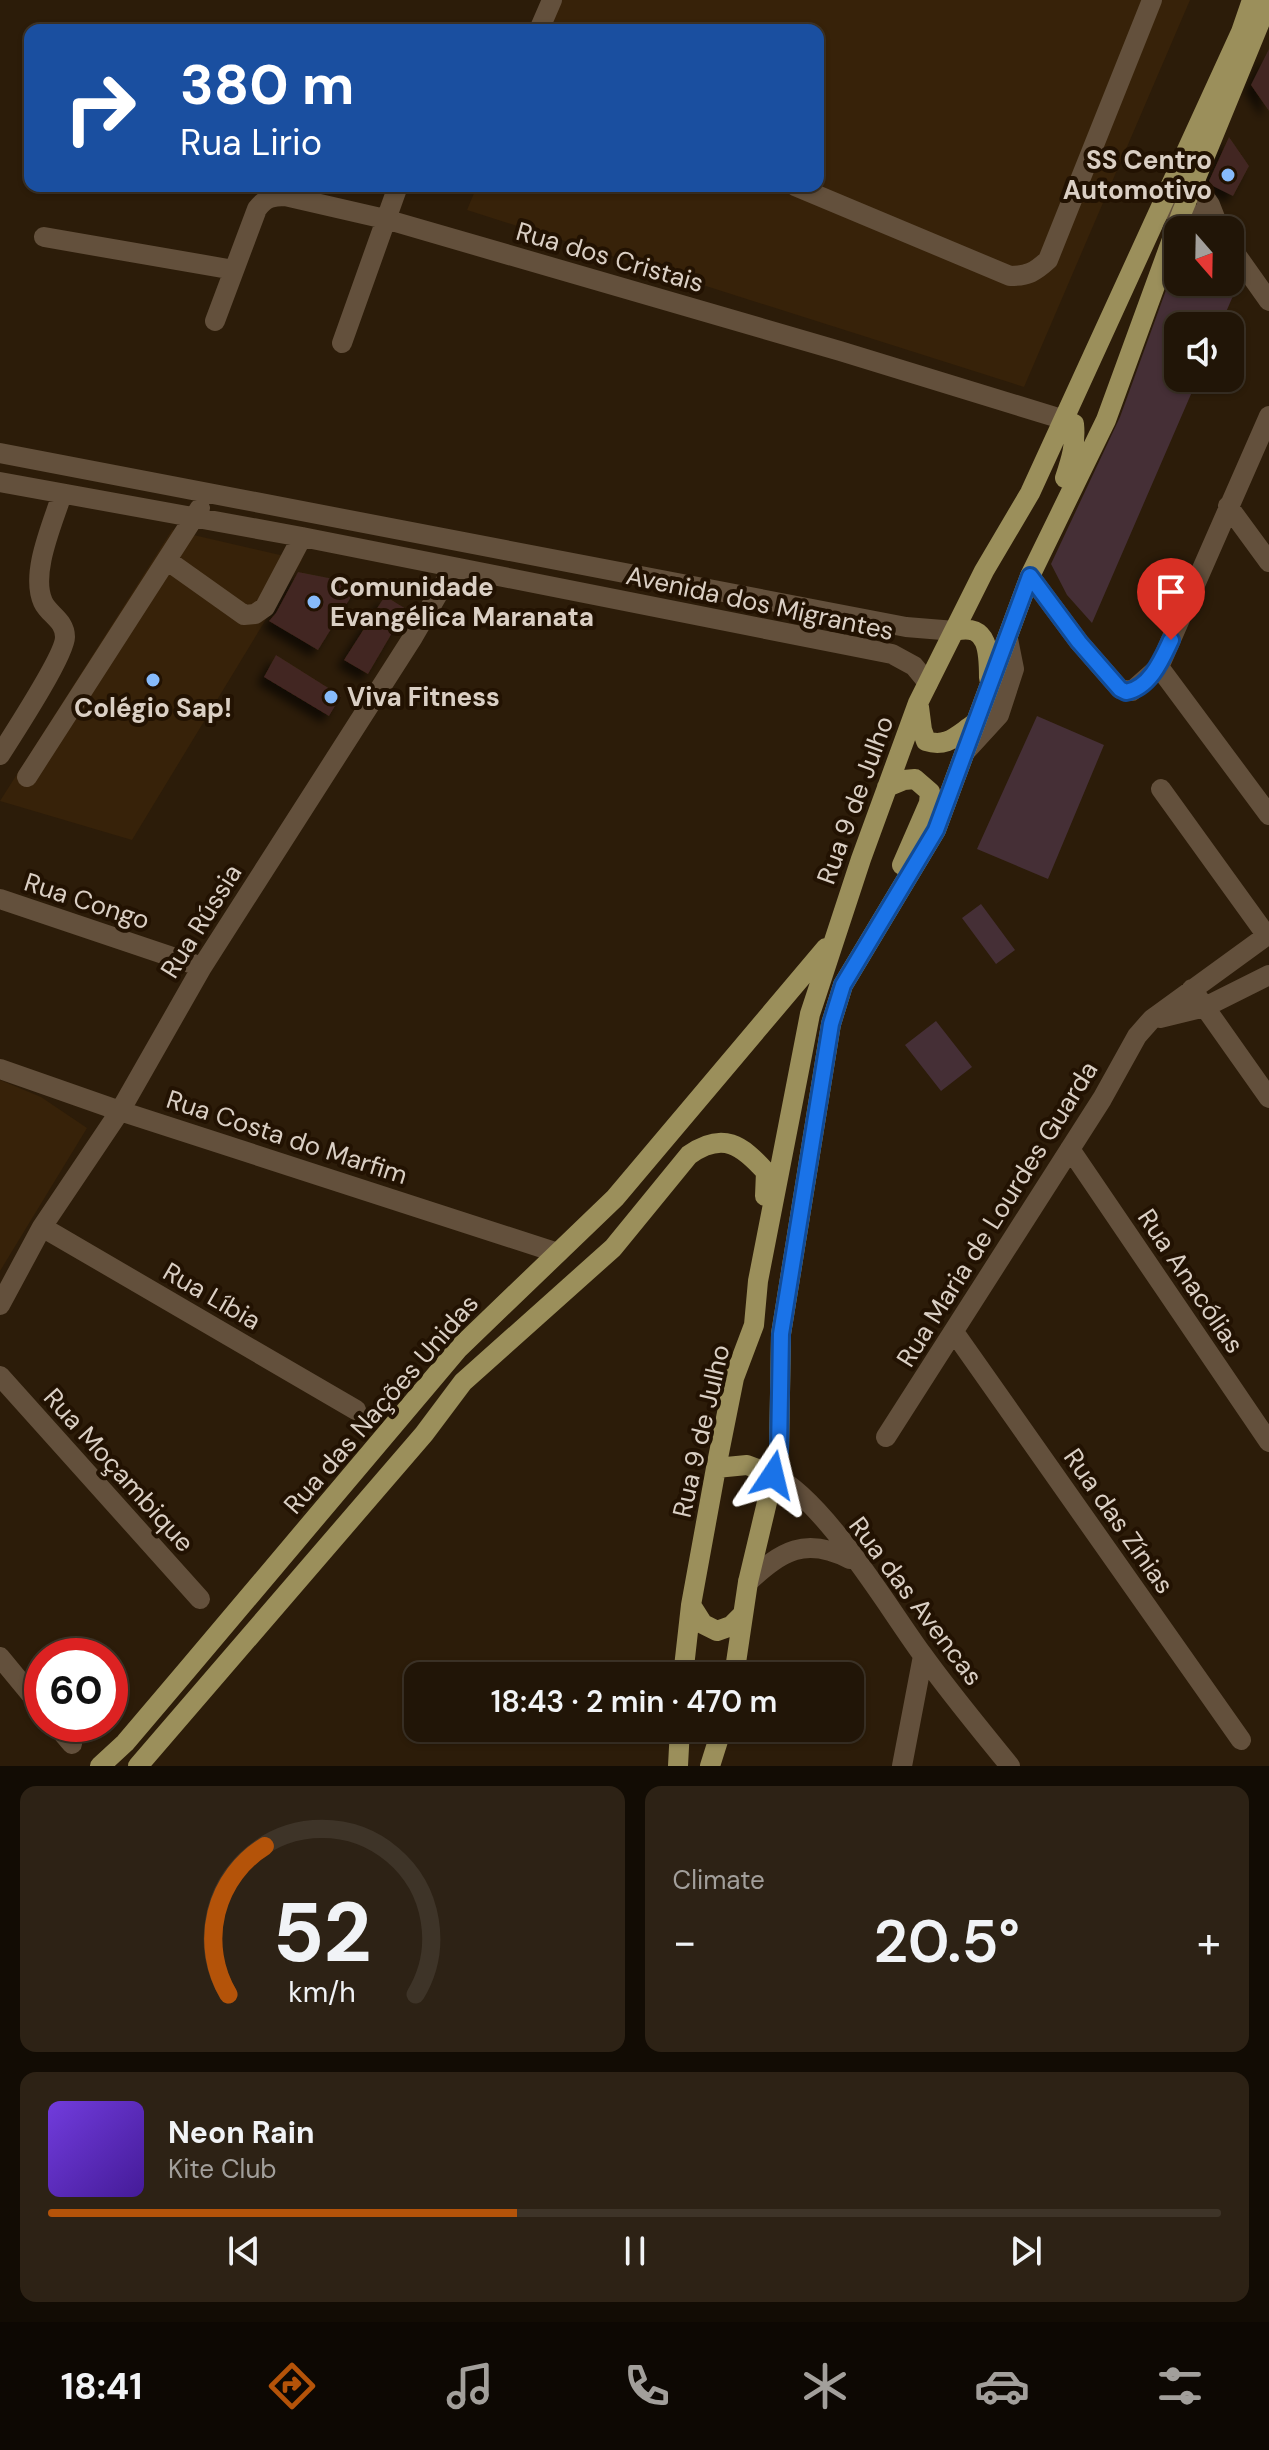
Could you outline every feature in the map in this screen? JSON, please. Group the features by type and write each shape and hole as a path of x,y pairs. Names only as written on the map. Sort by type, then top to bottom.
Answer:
{"main road":[{"name":"Rua 9 de Julho","path":"685,1662 691,1605 734,1378 754,1325 758,1281 810,1014 834,938 918,703 984,571 1030,493 1065,420 1241,32 1252,0"},
{"path":"843,985 936,830 1030,576 1106,420 1182,212 1265,27 1269,0"},
{"path":"1054,524 1053,506 1075,447 1074,424 1065,420"},
{"path":"955,631 965,628 982,636 989,648 989,688"},
{"path":"918,703 926,741 939,745 974,724"},
{"path":"736,1662 748,1582 779,1452 783,1319 831,1024 848,955 906,857 929,803 930,792 915,779 887,787"},
{"name":"Rua das Nações Unidas","path":"100,1766 125,1743 458,1349 615,1198 834,938"},
{"name":"Rua das Nações Unidas","path":"138,1766 424,1434 463,1382 613,1248 689,1155 702,1146 737,1145 766,1172 758,1281"},
{"path":"716,1468 747,1465 773,1475"},
{"path":"691,1605 703,1624 717,1631 731,1626 743,1614"},
{"path":"678,1766 679,1742"},
{"path":"710,1766 718,1742"}],"street":[{"path":"542,24 552,0"},
{"path":"809,192 1010,276 1026,276 1037,271 1048,260 1152,0"},
{"path":"1195,183 1214,216"},
{"path":"342,343 396,192"},
{"name":"Rua dos Cristais","path":"215,321 257,209 263,201 273,196 285,196 385,219 1065,420"},
{"path":"1160,208 1201,216"},
{"path":"44,237 234,270"},
{"path":"1244,266 1269,301"},
{"path":"1030,576 1079,642 1120,689 1132,691 1159,667 1269,416"},
{"name":"Avenida dos Migrantes","path":"0,453 906,627 955,631"},
{"path":"0,755 64,644 63,627 43,603 40,577 53,493 68,482 68,476 58,464"},
{"path":"109,502 104,495 105,482 124,475"},
{"name":"Avenida dos Migrantes","path":"0,482 302,537 892,654 914,666 928,683"},
{"name":"Avenida dos Migrantes","path":"193,516 204,502 214,501 364,530 390,527"},
{"path":"1228,506 1269,562"},
{"path":"27,777 168,561 193,516"},
{"path":"168,561 244,615 255,614 265,607 302,537"},
{"name":"Avenida dos Migrantes","path":"478,574 472,563 474,559 493,554 588,573 610,569"},
{"name":"Rua Rússia","path":"0,1305 42,1227 120,1111 202,967 413,637 453,568"},
{"path":"966,751 999,715 1014,669 1008,639"},
{"path":"1159,667 1269,815"},
{"path":"1161,789 1268,935"},
{"name":"Rua Congo","path":"0,899 202,967"},
{"name":"Rua Maria de Lourdes Guarda","path":"886,1437 1102,1099 1137,1036 1152,1019 1268,935"},
{"path":"1152,1019 1205,1007 1269,975"},
{"path":"1192,989 1269,1098"},
{"name":"Rua Costa do Marfim","path":"0,1069 558,1253"},
{"name":"Rua Anacólias","path":"1070,1149 1269,1442"},
{"name":"Rua Líbia","path":"42,1227 356,1410"},
{"name":"Rua das Zínias","path":"954,1332 1241,1740"},
{"name":"Rua Moçambique","path":"0,1376 200,1599"},
{"name":"Rua das Avencas","path":"773,1475 795,1490 857,1563 923,1656 1010,1766"},
{"path":"748,1582 779,1555 809,1547 831,1549 857,1563"},
{"path":"902,1766 923,1656"},
{"path":"0,1657 24,1686"}],"shaded area":[{"path":"557,0 1190,0 1024,387 467,210 474,192 824,192 824,24 547,24"},
{"path":"1164,296 1233,296 1226,312 1164,312 1164,392 1192,392 1092,623 1067,595 1051,564 1120,417"},
{"name":"Colégio Sap!","path":"172,530 302,560 132,840 0,801"},
{"path":"1037,716 1104,745 1048,879 977,849"},
{"path":"981,904 1015,950 996,964 962,918"},
{"path":"936,1021 972,1067 941,1091 905,1045"},
{"path":"0,1080 41,1097 87,1128 0,1271"}],"building":[{"path":"1269,49 1269,111 1251,85"},
{"name":"SS Centro Automotivo","path":"1229,137 1249,166 1233,196 1209,181"},
{"name":"Comunidade Evangélica Maranata","path":"298,572 359,584 318,650 269,621"},
{"path":"385,596 406,609 368,674 344,660"},
{"path":"276,655 341,696 329,716 264,677"}],"place":[{"name":"SS Centro Automotivo","path":"1228,175"},
{"name":"Comunidade Evangélica Maranata","path":"314,602"},
{"name":"Colégio Sap!","path":"153,680"},
{"name":"Viva Fitness","path":"331,697"}],"route":[{"path":"773,1475 779,1452 781,1423 781,1334 831,1024 843,985 936,830 1030,576 1079,642 1126,692 1138,687 1159,667 1171,640"}]}
